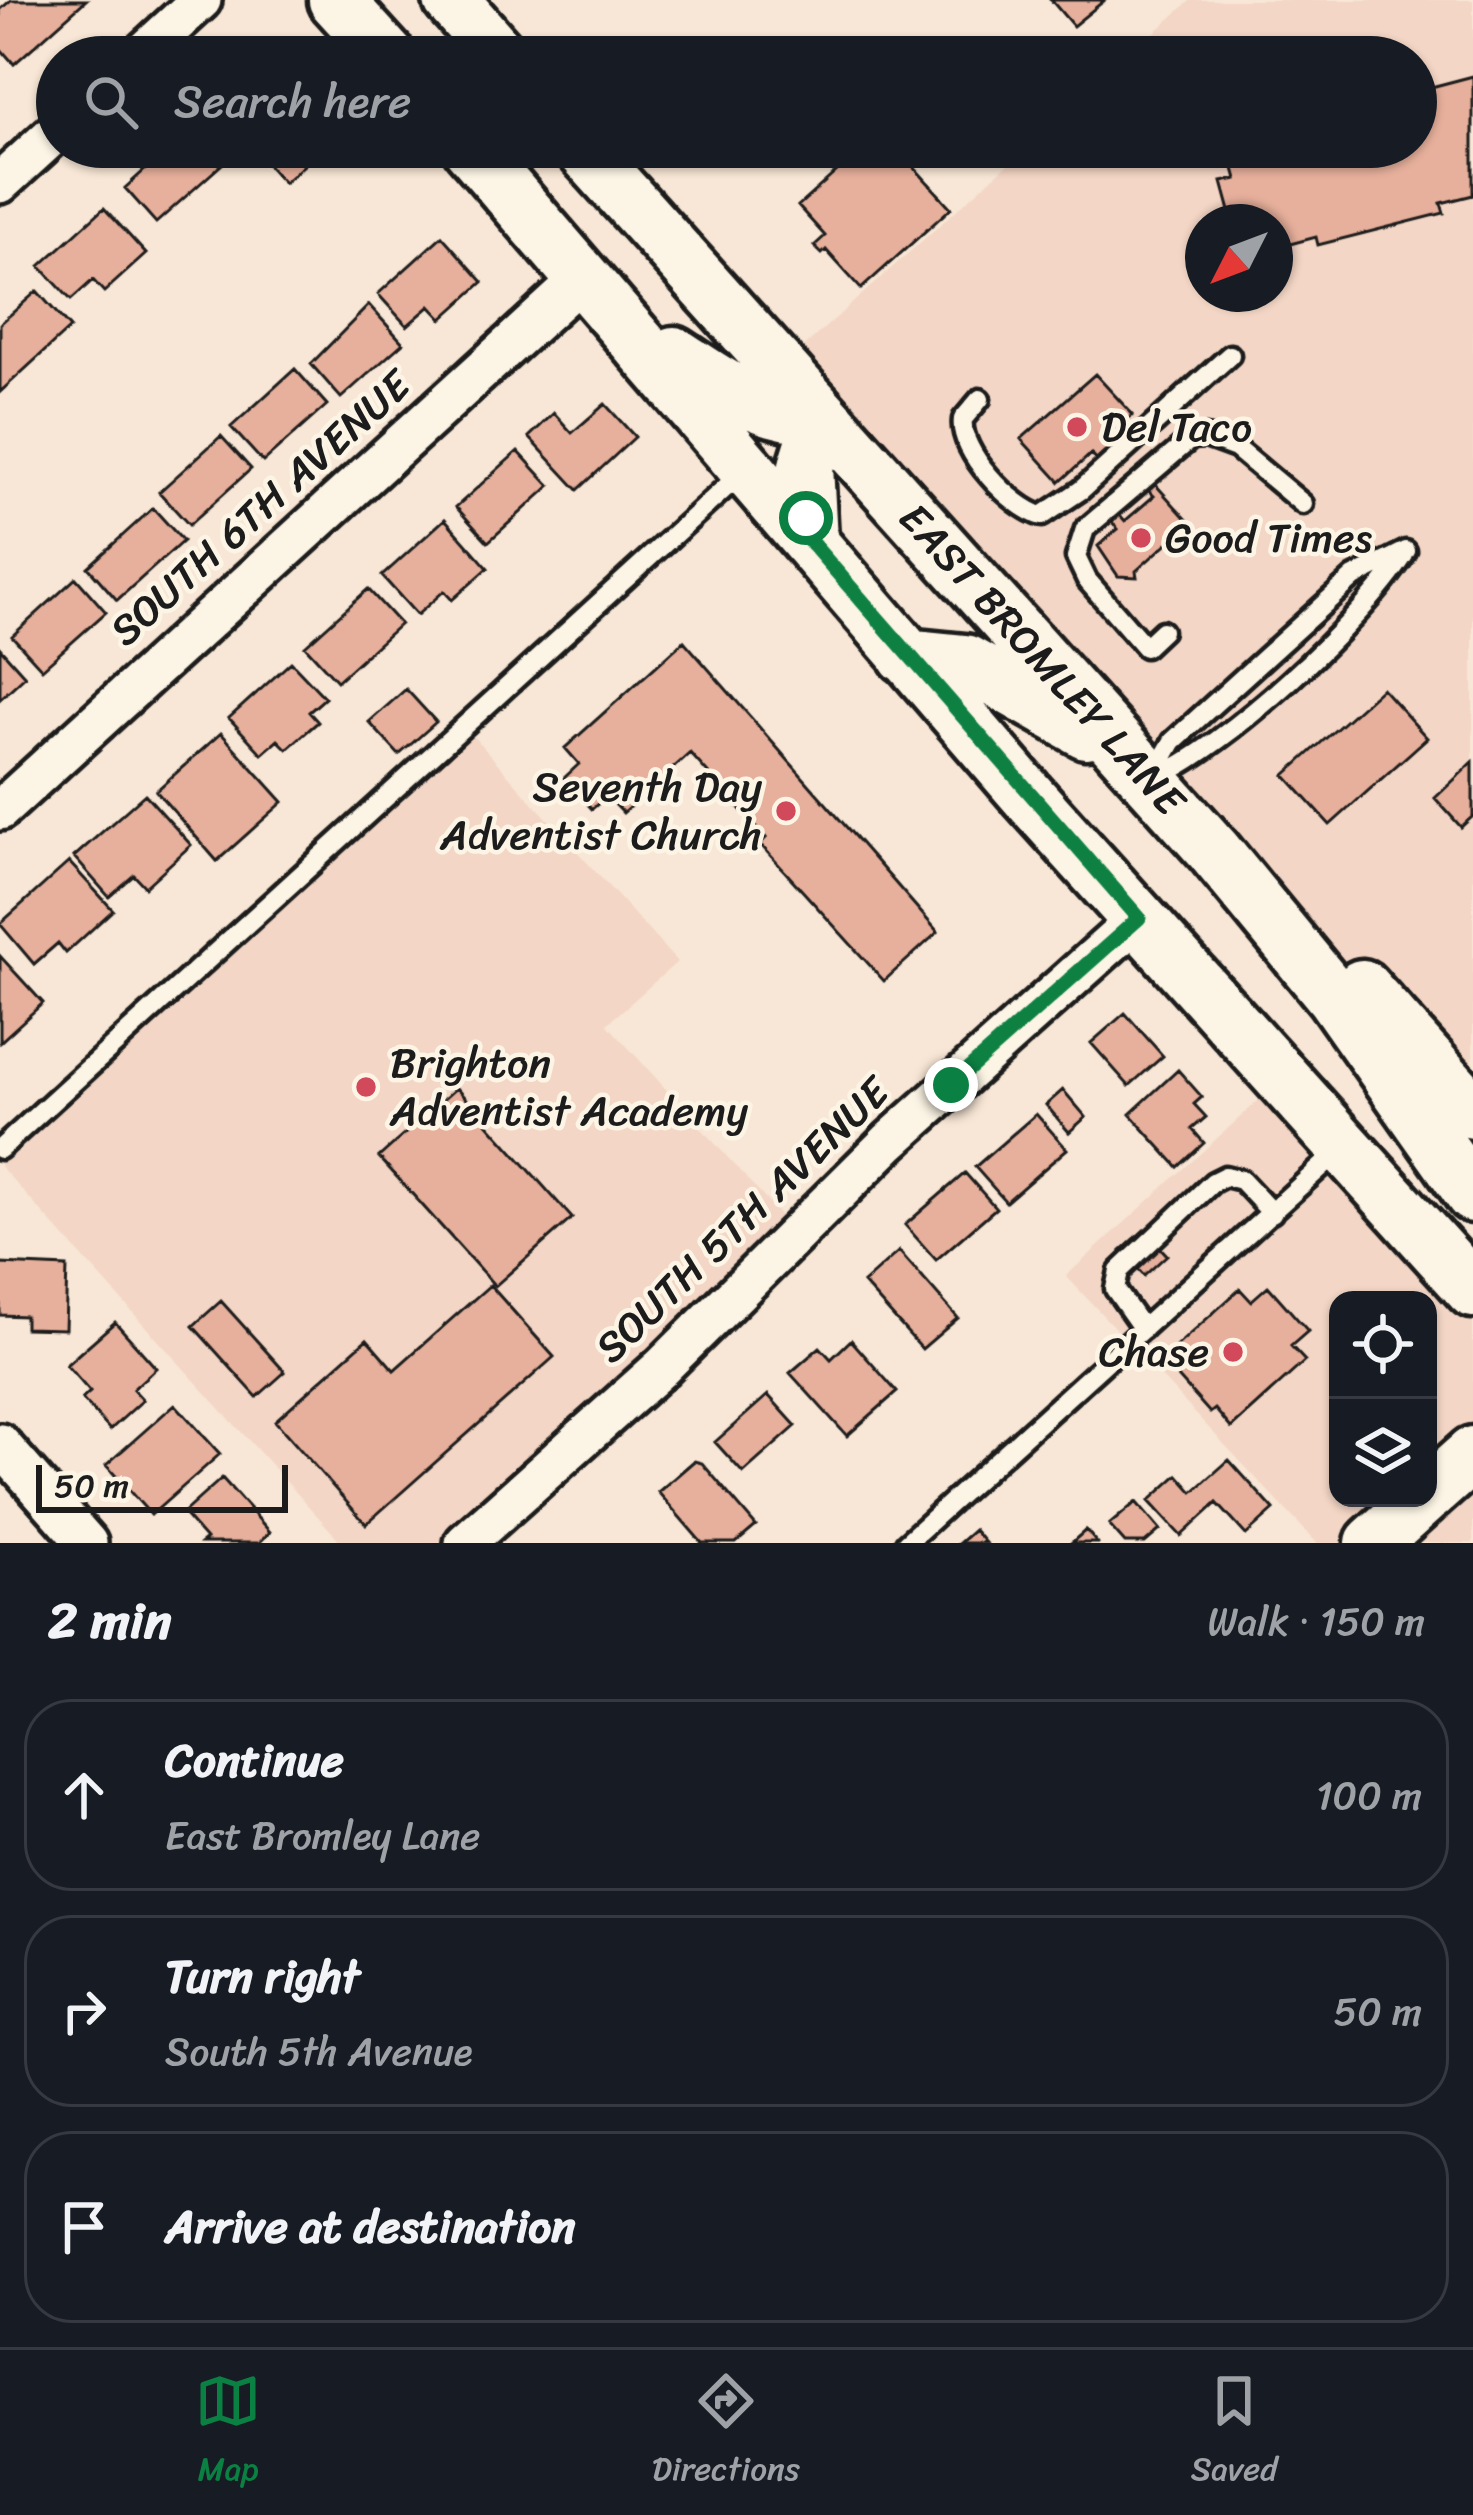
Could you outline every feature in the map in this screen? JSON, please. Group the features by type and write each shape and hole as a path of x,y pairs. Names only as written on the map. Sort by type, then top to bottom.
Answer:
{"main road":[{"path":"336,0 369,36"},
{"path":"451,0 483,36"},
{"path":"489,168 626,323 906,656 1473,1290"},
{"name":"EAST BROMLEY LANE","path":"600,168 1288,937 1473,1195"},
{"path":"626,323 738,396 792,414 822,415 806,466 809,540"},
{"path":"906,656 941,655 965,662 1138,766"},
{"path":"1288,937 1340,962 1473,1111"},
{"path":"1437,1486 1473,1454"},
{"path":"1372,1543 1413,1507"}],"street":[{"path":"162,36 201,0"},
{"path":"0,183 36,150"},
{"name":"SOUTH 6TH AVENUE","path":"0,810 585,276"},
{"name":"SOUTH 5TH AVENUE","path":"465,1543 662,1367 889,1142 1139,918"},
{"path":"0,1444 87,1543"}],"lane":[{"path":"980,399 963,419 966,446 1026,512 1042,516 1081,490 1230,355"},
{"path":"1162,632 1145,647 1088,580 1076,557 1085,530 1179,446 1206,436 1236,448 1303,504"},
{"path":"0,1149 749,467"},
{"path":"1406,551 1376,598 1193,762 1138,766 1173,741 1354,577 1406,551"},
{"path":"906,1543 1343,1147"},
{"path":"1143,1329 1115,1289 1119,1271 1213,1182 1225,1176 1241,1180 1272,1213"}],"shaded area":[{"path":"1191,0 1473,0 1473,1205 782,366 1004,168 1437,168 1437,36 1151,36"},
{"name":"Brighton Adventist Academy","path":"463,725 677,962 607,1024 796,1233 465,1543 342,1543 0,1166 0,1149"},
{"path":"1282,1079 1473,1290 1473,1543 1317,1543 1066,1276"}],"building":[{"path":"11,0 86,0 46,36 36,36 36,44 14,64 0,48 0,10"},
{"path":"1051,0 1105,0 1073,26"},
{"path":"1473,76 1473,195 1441,203 1444,213 1318,245 1316,237 1293,243 1293,204 1228,204 1222,182 1237,179 1234,168 1437,168 1437,85"},
{"path":"147,168 218,168 156,223 125,188"},
{"path":"270,168 301,168 284,183"},
{"path":"841,168 915,168 951,208 861,289 826,250 822,254 814,246 825,236 798,206"},
{"path":"104,208 146,254 104,292 93,280 71,300 40,266"},
{"path":"442,236 483,282 442,319 430,306 407,326 378,294"},
{"path":"37,291 70,328 0,392 0,324"},
{"path":"369,305 403,343 341,398 311,364"},
{"path":"295,369 327,405 263,462 231,427"},
{"name":"Del Taco","path":"1095,374 1133,415 1105,440 1115,452 1100,465 1091,454 1060,482 1021,439"},
{"path":"605,404 635,437 578,490 529,437 554,413 572,433"},
{"path":"221,436 251,469 189,525 159,492"},
{"path":"518,451 550,486 488,542 456,507"},
{"name":"Good Times","path":"1155,484 1190,523 1136,571 1137,577 1118,576 1098,546 1118,529 1111,521 1119,514 1125,521 1154,496 1148,490"},
{"path":"153,508 183,541 117,600 88,567"},
{"path":"445,519 488,568 452,600 444,591 417,615 382,576"},
{"path":"76,578 106,612 42,669 12,636"},
{"path":"368,589 400,624 337,681 305,646"},
{"name":"Seventh Day Adventist Church","path":"684,641 938,932 884,981 760,844 766,838 690,753 623,813 607,796 592,809 564,778 579,764 565,748"},
{"path":"0,648 25,676 0,699"},
{"path":"291,662 325,698 309,712 318,722 287,749 278,740 262,754 229,718"},
{"path":"1382,688 1427,738 1330,825 1285,775"},
{"path":"406,689 436,722 399,755 369,722"},
{"path":"221,733 283,802 217,861 156,791"},
{"path":"1473,762 1473,816 1461,827 1435,798"},
{"path":"145,794 191,845 145,887 134,875 109,897 74,857"},
{"path":"69,862 113,910 66,953 58,943 34,964 0,924"},
{"path":"0,956 43,1003 0,1042"},
{"path":"1125,1013 1163,1056 1129,1086 1091,1043"},
{"path":"1178,1070 1202,1097 1194,1104 1206,1117 1192,1129 1204,1143 1178,1167 1130,1114"},
{"path":"456,1088 572,1218 495,1286 379,1157"},
{"path":"1063,1090 1086,1117 1069,1132 1046,1105"},
{"path":"1036,1114 1067,1149 1006,1202 975,1167"},
{"path":"965,1173 996,1208 936,1260 905,1225"},
{"path":"1144,1230 1167,1255 1144,1276 1121,1251"},
{"path":"899,1251 958,1318 922,1349 863,1283"},
{"path":"0,1264 67,1267 65,1329 25,1328 25,1316 0,1315"},
{"path":"490,1285 554,1357 366,1524 275,1421 367,1339 394,1370"},
{"name":"Chase","path":"1268,1286 1308,1331 1291,1346 1305,1361 1231,1428 1215,1409 1210,1413 1162,1359 1240,1289 1251,1301"},
{"path":"221,1301 285,1372 257,1397 193,1326"},
{"path":"115,1322 156,1368 133,1389 143,1400 110,1430 82,1399 90,1392 66,1365"},
{"path":"851,1340 897,1392 847,1436 790,1373 820,1347 831,1359"},
{"path":"768,1395 796,1426 743,1473 715,1442"},
{"path":"175,1404 220,1454 151,1515 106,1465"},
{"path":"1229,1460 1274,1510 1246,1535 1217,1503 1181,1536 1149,1501 1178,1475 1193,1492"},
{"path":"694,1461 702,1463 756,1526 736,1543 702,1543 658,1492"},
{"path":"222,1478 270,1532 259,1543 201,1543 206,1539 183,1513"},
{"path":"1136,1502 1160,1530 1145,1543 1125,1543 1109,1525"},
{"path":"974,1530 985,1543 959,1543"},
{"path":"1086,1530 1097,1543 1071,1543"}],"place":[{"name":"Del Taco","path":"1077,427"},
{"name":"Good Times","path":"1141,538"},
{"name":"Seventh Day Adventist Church","path":"786,811"},
{"name":"Brighton Adventist Academy","path":"366,1087"},
{"name":"Chase","path":"1233,1352"}],"route":[{"path":"806,518 809,540 1139,918 951,1085"}]}
